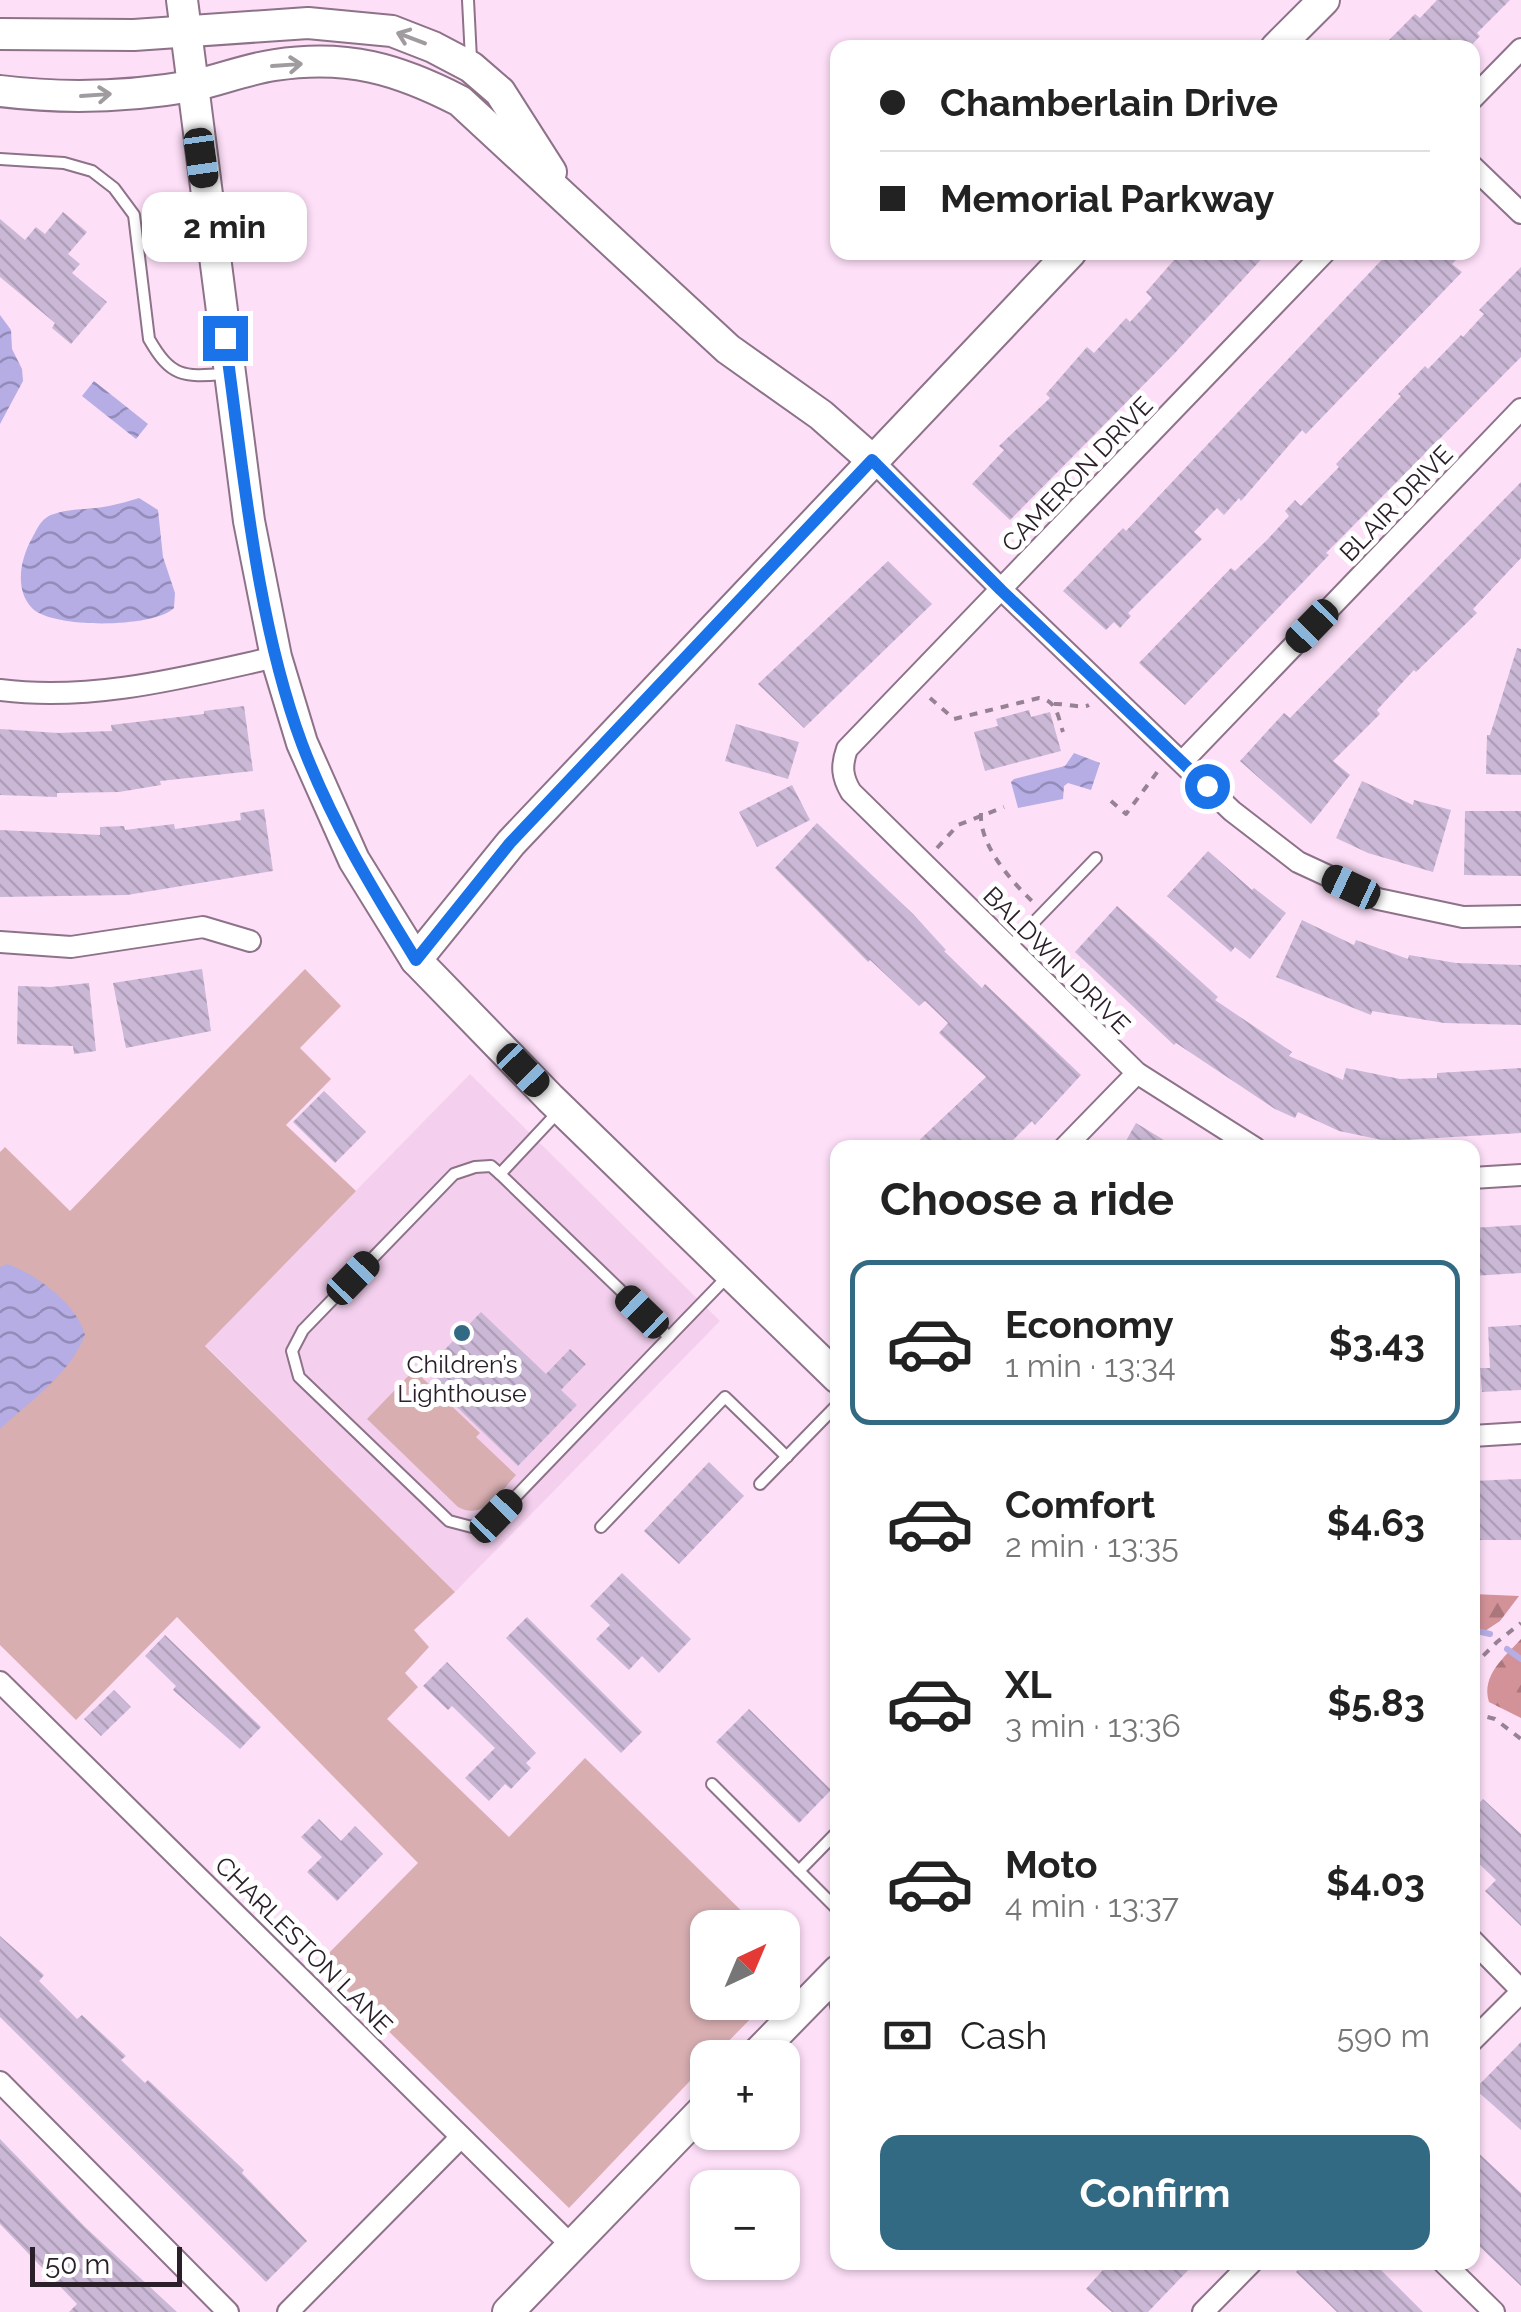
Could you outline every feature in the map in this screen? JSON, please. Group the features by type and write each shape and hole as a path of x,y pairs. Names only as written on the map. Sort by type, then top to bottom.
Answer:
{"street":[{"path":"1284,40 1324,0"},
{"path":"183,15 250,521 276,657 302,743 354,860 416,960 561,1109 830,1370"},
{"path":"0,34 134,35 183,15 353,25 392,31 434,46 471,67 500,92 572,204"},
{"path":"1480,91 1521,49"},
{"path":"0,91 85,97 192,86 275,65 331,62 378,66 460,102 728,349 820,415 872,460 1001,590 1232,811 1298,862 1378,899 1463,917 1521,916"},
{"path":"1480,174 1521,213"},
{"path":"416,960 510,843 1063,260"},
{"name":"CAMERON DRIVE","path":"845,782 842,771 846,749 1317,260"},
{"name":"BLAIR DRIVE","path":"1182,762 1521,409"},
{"path":"0,690 22,693 118,689 276,657"},
{"name":"BALDWIN DRIVE","path":"845,782 1136,1073 1242,1140"},
{"path":"0,942 72,947 204,926 250,941"},
{"path":"1072,1140 1136,1073"},
{"path":"1480,1178 1521,1175"},
{"path":"1480,1436 1521,1433"},
{"name":"CHARLESTON LANE","path":"0,1682 572,2246"},
{"path":"1480,1948 1521,1991 1480,2033"},
{"path":"771,2040 830,1978"},
{"path":"0,2082 228,2312"},
{"path":"508,2312 690,2124"},
{"path":"288,2312 461,2137"},
{"path":"1203,2312 1244,2270"},
{"path":"1451,2270 1494,2312"}],"lane":[{"path":"468,0 471,67"},
{"path":"0,159 64,163 92,171 114,188 134,215 149,339 159,356 172,371 182,374 230,373"},
{"path":"1010,948 1096,858"},
{"path":"500,1174 561,1109"},
{"path":"669,1337 491,1166 475,1166 454,1174 303,1330 292,1351 299,1377 449,1521 472,1527 496,1516 730,1274"},
{"path":"601,1528 725,1397 787,1457"},
{"path":"760,1484 830,1412"},
{"path":"712,1784 830,1902"},
{"path":"799,1871 830,1839"}],"path":[{"path":"930,698 954,719 1039,698 1054,704 1089,705"},
{"path":"1054,704 1063,732"},
{"path":"1111,801 1126,814 1158,772"},
{"path":"936,850 958,824 1004,807"},
{"path":"982,813 988,840 1008,876 1044,912"},
{"path":"1480,1659 1521,1623"},
{"path":"1480,1715 1521,1739"}],"shaded area":[{"path":"305,969 341,1006 300,1048 331,1079 286,1125 356,1191 205,1346 455,1592 414,1630 429,1647 405,1673 418,1687 387,1719 509,1837 585,1758 741,1910 690,1910 690,2020 749,2020 730,2040 690,2040 690,2081 569,2208 319,1963 418,1863 177,1617 76,1720 0,1645 0,1152 5,1147 70,1211"},
{"name":"Children’s Lighthouse","path":"470,1074 720,1321 455,1592 205,1345"},
{"path":"414,1370 480,1433 476,1437 516,1475 483,1508 458,1507 367,1419"}],"green space":[{"path":"1480,1594 1519,1596 1500,1621 1480,1634"},
{"path":"1521,1639 1521,1718 1489,1702 1487,1692 1491,1675"}],"water":[{"path":"0,315 11,330 12,349 23,381 0,424"},
{"path":"94,381 148,424 136,439 82,396"},
{"path":"139,498 158,510 163,557 175,593 174,608 146,619 80,623 43,615 32,608 23,593 22,567 42,521 61,512"},
{"path":"1074,753 1100,763 1091,790 1068,783 1063,799 1018,808 1011,782 1014,779 1065,766"},
{"path":"7,1264 30,1275 65,1302 85,1335 60,1374 0,1429 0,1267"}],"building":[{"path":"1437,0 1510,0 1477,33 1480,36 1476,40 1389,40 1415,14 1420,18"},
{"path":"63,212 87,232 68,254 80,264 72,273 107,302 71,344 52,328 55,323 0,277 0,219 25,240 36,227 45,234"},
{"path":"1174,260 1261,260 1010,520 972,484 1004,450 999,446 1050,398 1046,394 1087,347 1094,353 1126,318 1130,322 1152,298 1146,292"},
{"path":"1381,260 1456,260 1452,264 1462,272 1306,434 1302,430 1241,501 1239,498 1224,515 1217,508 1194,532 1202,539 1128,613 1131,616 1120,628 1114,622 1106,630 1063,591 1123,528 1126,531"},
{"path":"1521,267 1521,357 1326,553 1329,555 1185,705 1139,663 1231,568 1235,571 1268,539 1289,516 1285,511 1295,500 1301,506 1339,467 1336,464 1401,396 1398,394 1425,366 1428,369 1463,337 1484,314 1479,310"},
{"path":"1521,482 1521,558 1473,609 1477,613 1414,670 1377,710 1380,714 1333,761 1350,775 1311,824 1240,761 1284,713 1290,718"},
{"path":"888,561 932,604 804,728 758,684"},
{"path":"1517,648 1521,649 1521,775 1486,774 1487,735"},
{"path":"244,706 253,771 160,781 161,785 119,792 57,793 57,797 0,795 0,729 112,731 111,725"},
{"path":"1029,710 1031,717 1050,712 1061,751 985,771 974,732 998,726 996,719"},
{"path":"736,724 799,742 788,779 725,761"},
{"path":"1362,781 1413,805 1414,800 1451,810 1433,872 1368,853 1336,838"},
{"path":"792,785 810,820 757,847 739,812"},
{"path":"264,809 273,871 127,895 0,897 0,830 100,835 100,827 124,826 125,830 174,824 175,829 241,820 240,813"},
{"path":"1465,811 1521,811 1521,876 1464,875"},
{"path":"817,823 913,914 982,988 985,984 1081,1075 1035,1125 1032,1121 1013,1140 919,1140 986,1077 939,1033 948,1023 925,1001 919,1006 868,962 775,868"},
{"path":"1208,851 1252,890 1286,913 1250,959 1235,947 1231,952 1167,896"},
{"path":"1117,906 1218,997 1215,1000 1292,1052 1289,1056 1343,1080 1346,1068 1400,1079 1521,1068 1521,1133 1382,1140 1339,1131 1298,1112 1295,1118 1174,1045 1075,952"},
{"path":"1302,920 1354,945 1356,940 1408,959 1409,955 1456,963 1521,965 1521,1025 1444,1023 1372,1011 1371,1015 1276,977"},
{"path":"202,969 211,1031 126,1048 113,983"},
{"path":"89,983 96,1051 74,1054 73,1046 17,1044 18,986"},
{"path":"324,1091 366,1132 335,1163 293,1122"},
{"path":"1136,1123 1164,1140 1126,1140"},
{"path":"1521,1225 1521,1273 1480,1276 1480,1228"},
{"path":"481,1312 546,1374 570,1349 586,1364 561,1390 577,1405 518,1466 433,1384 438,1379 427,1368"},
{"path":"1521,1325 1521,1390 1482,1392 1480,1368 1490,1368 1488,1327"},
{"path":"709,1462 744,1496 679,1564 644,1531"},
{"path":"1521,1479 1521,1540 1480,1540 1480,1481"},
{"path":"622,1573 691,1639 659,1673 642,1656 629,1670 596,1639 610,1625 590,1606"},
{"path":"527,1617 642,1732 621,1753 506,1638"},
{"path":"165,1635 261,1727 240,1749 173,1690 176,1686 145,1656"},
{"path":"447,1662 536,1753 526,1763 531,1768 511,1789 505,1784 489,1801 465,1778 495,1748 452,1706 448,1710 423,1686"},
{"path":"114,1690 131,1707 101,1736 84,1719"},
{"path":"749,1709 830,1791 799,1823 716,1742"},
{"path":"1483,1799 1521,1834 1521,1926 1485,1891 1496,1880 1480,1865"},
{"path":"319,1819 341,1841 355,1826 383,1854 337,1901 307,1872 322,1857 301,1837"},
{"path":"0,1936 44,1975 39,1981 77,2019 82,2015 126,2056 121,2060 145,2083 148,2080 244,2170 242,2173 307,2241 266,2282 0,2017"},
{"path":"1521,2042 1521,2130 1480,2093 1480,2084"},
{"path":"0,2139 85,2227 177,2312 69,2312 77,2304 0,2224"},
{"path":"1480,2155 1521,2193 1521,2286 1480,2247"},
{"path":"1103,2270 1188,2270 1148,2312 1112,2312 1086,2289"},
{"path":"1381,2270 1423,2312 1337,2312 1296,2272"}],"waterway":[{"path":"1480,1632 1490,1634"},
{"path":"1507,1649 1521,1659"}],"place":[{"name":"Children’s Lighthouse","path":"462,1333"}],"route":[{"path":"225,338 250,521 276,657 302,743 354,860 416,960 510,843 872,460 1001,590 1207,786"}]}
